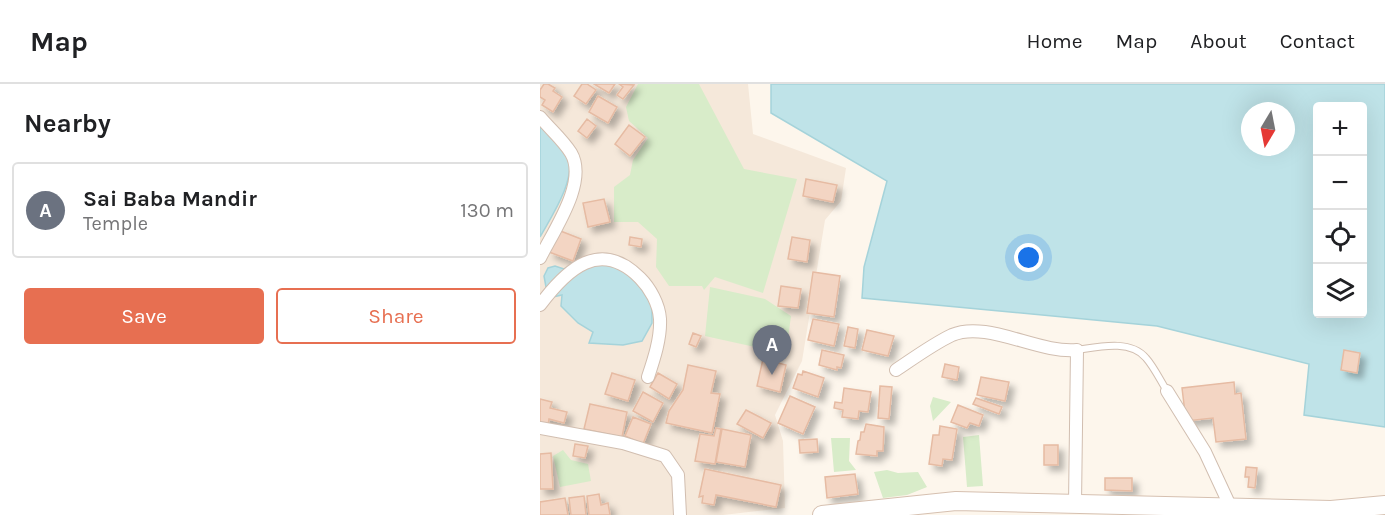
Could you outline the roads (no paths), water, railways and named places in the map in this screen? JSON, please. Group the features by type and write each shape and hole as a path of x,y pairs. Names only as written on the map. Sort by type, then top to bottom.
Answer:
{"main road":[{"path":"822,515 912,510 956,501 1330,510 1385,506"}],"street":[{"path":"540,117 571,153 576,165 577,177 574,190 540,258"},
{"path":"540,305 556,284 572,269 591,261 612,259 628,267 643,282 656,301 660,319 655,355 648,377"},
{"path":"896,369 953,335 968,332 984,332 1060,350 1077,350 1075,504"},
{"path":"1167,391 1205,452 1231,508"},
{"path":"540,428 623,443 665,456 678,475 680,515"}],"lane":[{"path":"1077,350 1116,346 1132,349 1145,357 1167,391"}],"water":[{"path":"771,84 1385,84 1385,427 1304,415 1309,364 1157,326 862,298 864,267 887,181 771,113"},
{"path":"540,116 566,150 570,164 562,197 540,237"},
{"path":"585,259 624,270 640,287 652,305 652,323 642,341 623,345 589,343 593,332 578,323 561,306 562,295 548,298 544,276 548,268 555,266 564,269"}],"place":[{"name":"Sai Baba Mandir","path":"772,375"}]}
